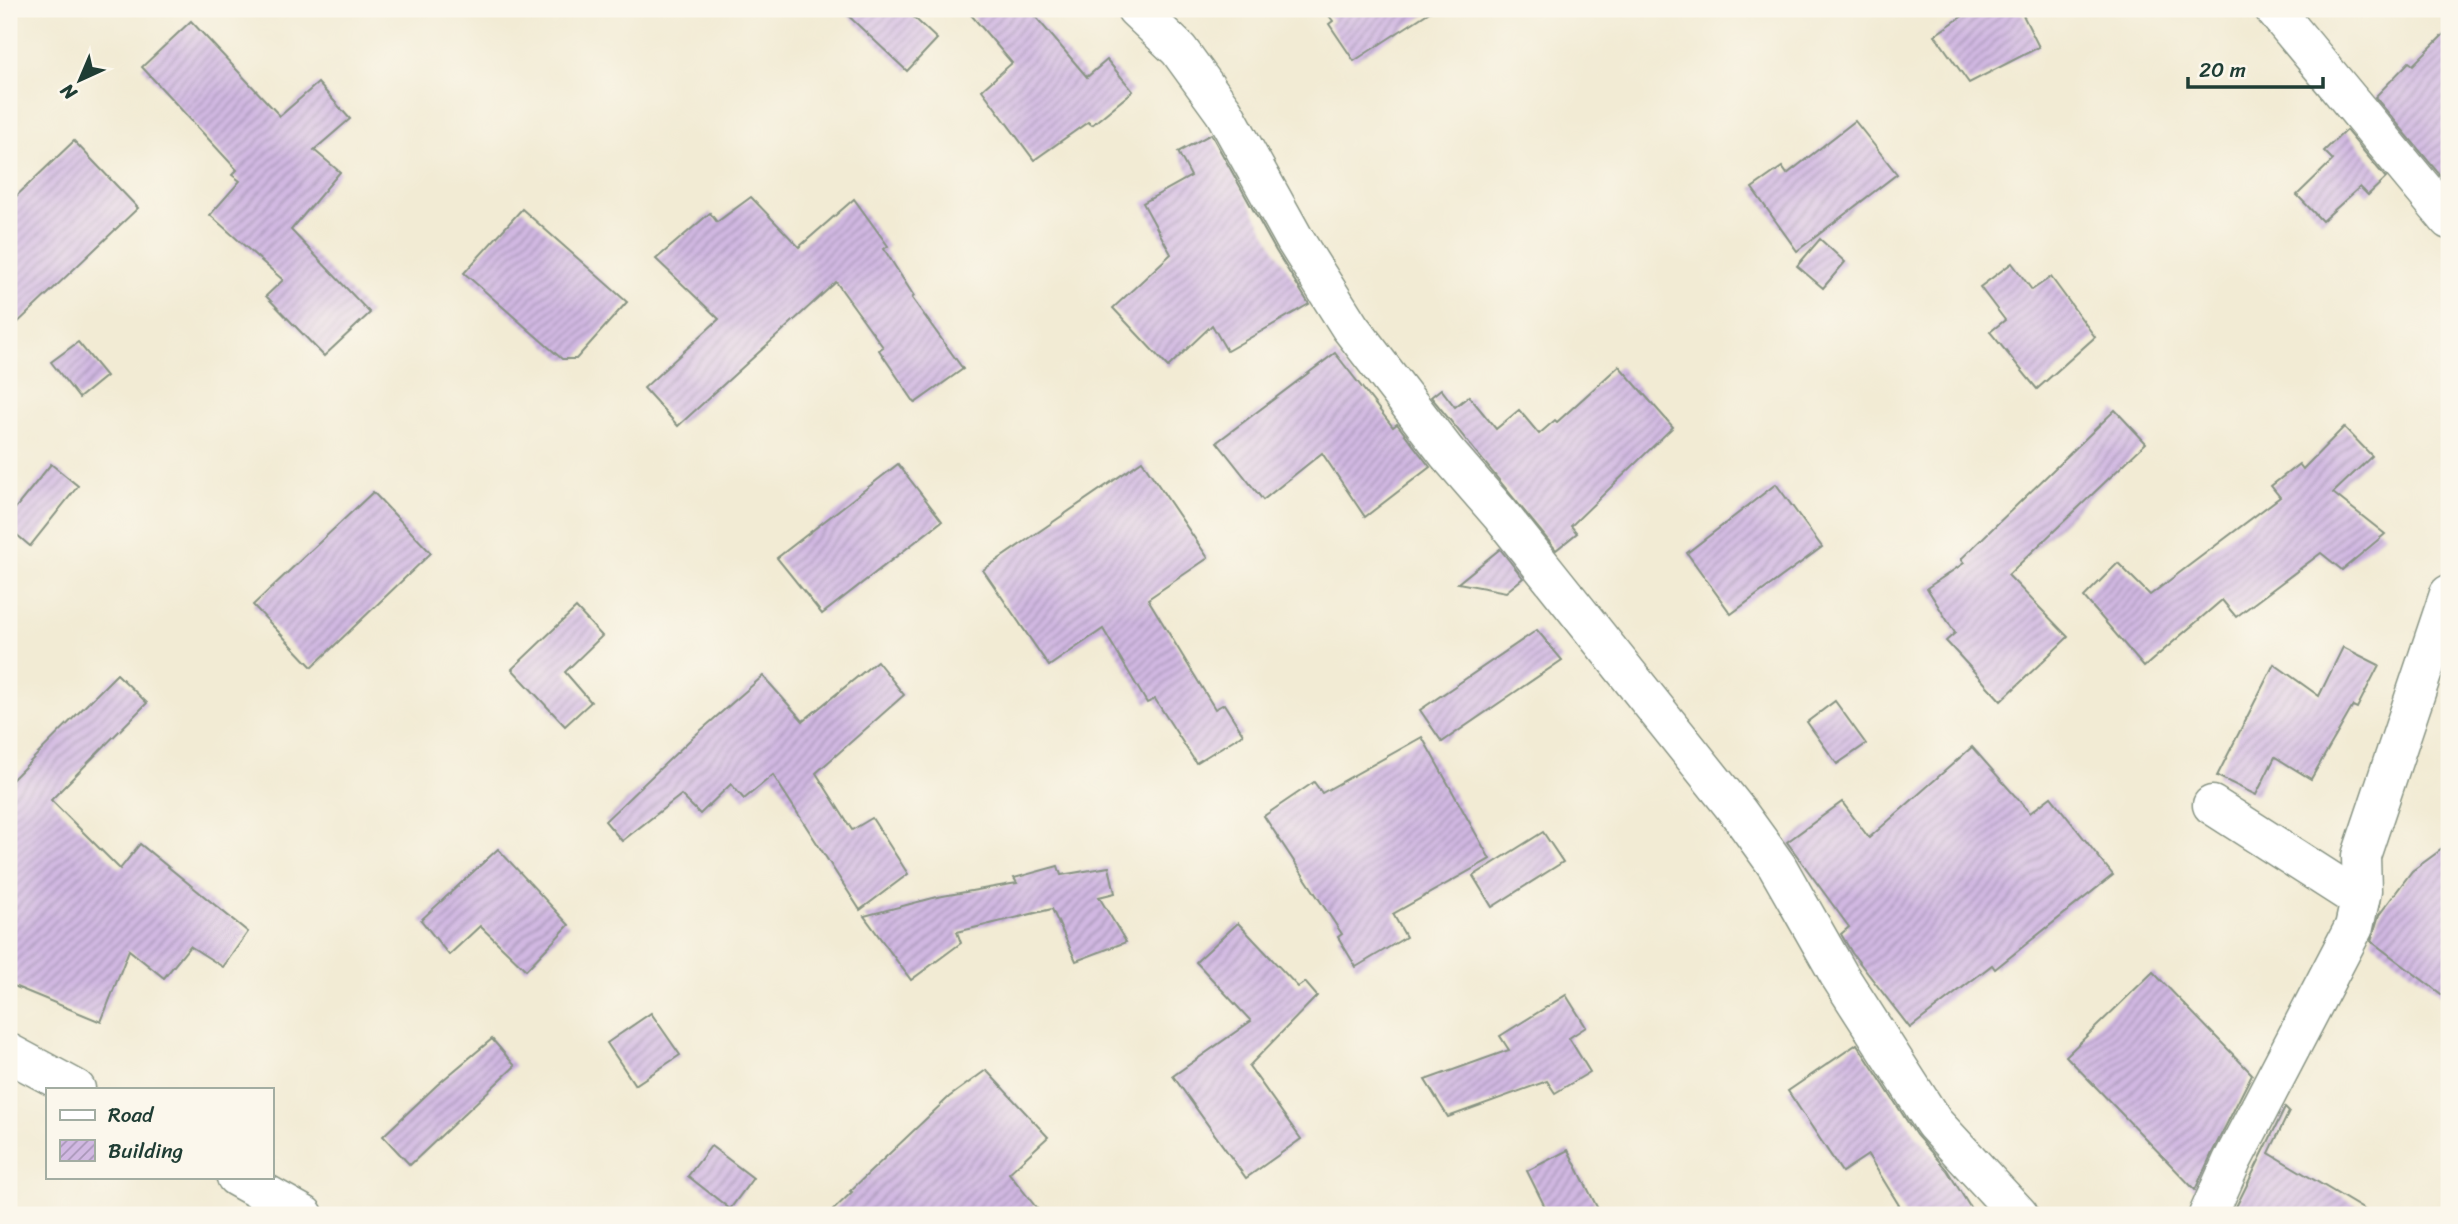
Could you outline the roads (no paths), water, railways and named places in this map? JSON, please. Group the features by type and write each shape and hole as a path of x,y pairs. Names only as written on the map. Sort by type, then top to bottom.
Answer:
{"street":[{"path":"1136,9 1178,50 1224,112 1295,240 1350,327 1447,453 1500,514 1738,812 1777,866 1839,975 1934,1123 2018,1215"},
{"path":"2274,9 2449,220"},
{"path":"2208,1215 2232,1161 2354,927 2362,891 2361,856 2449,594"},
{"path":"2212,805 2360,900"},
{"path":"9,1053 74,1088"},
{"path":"238,1178 304,1215"}]}
